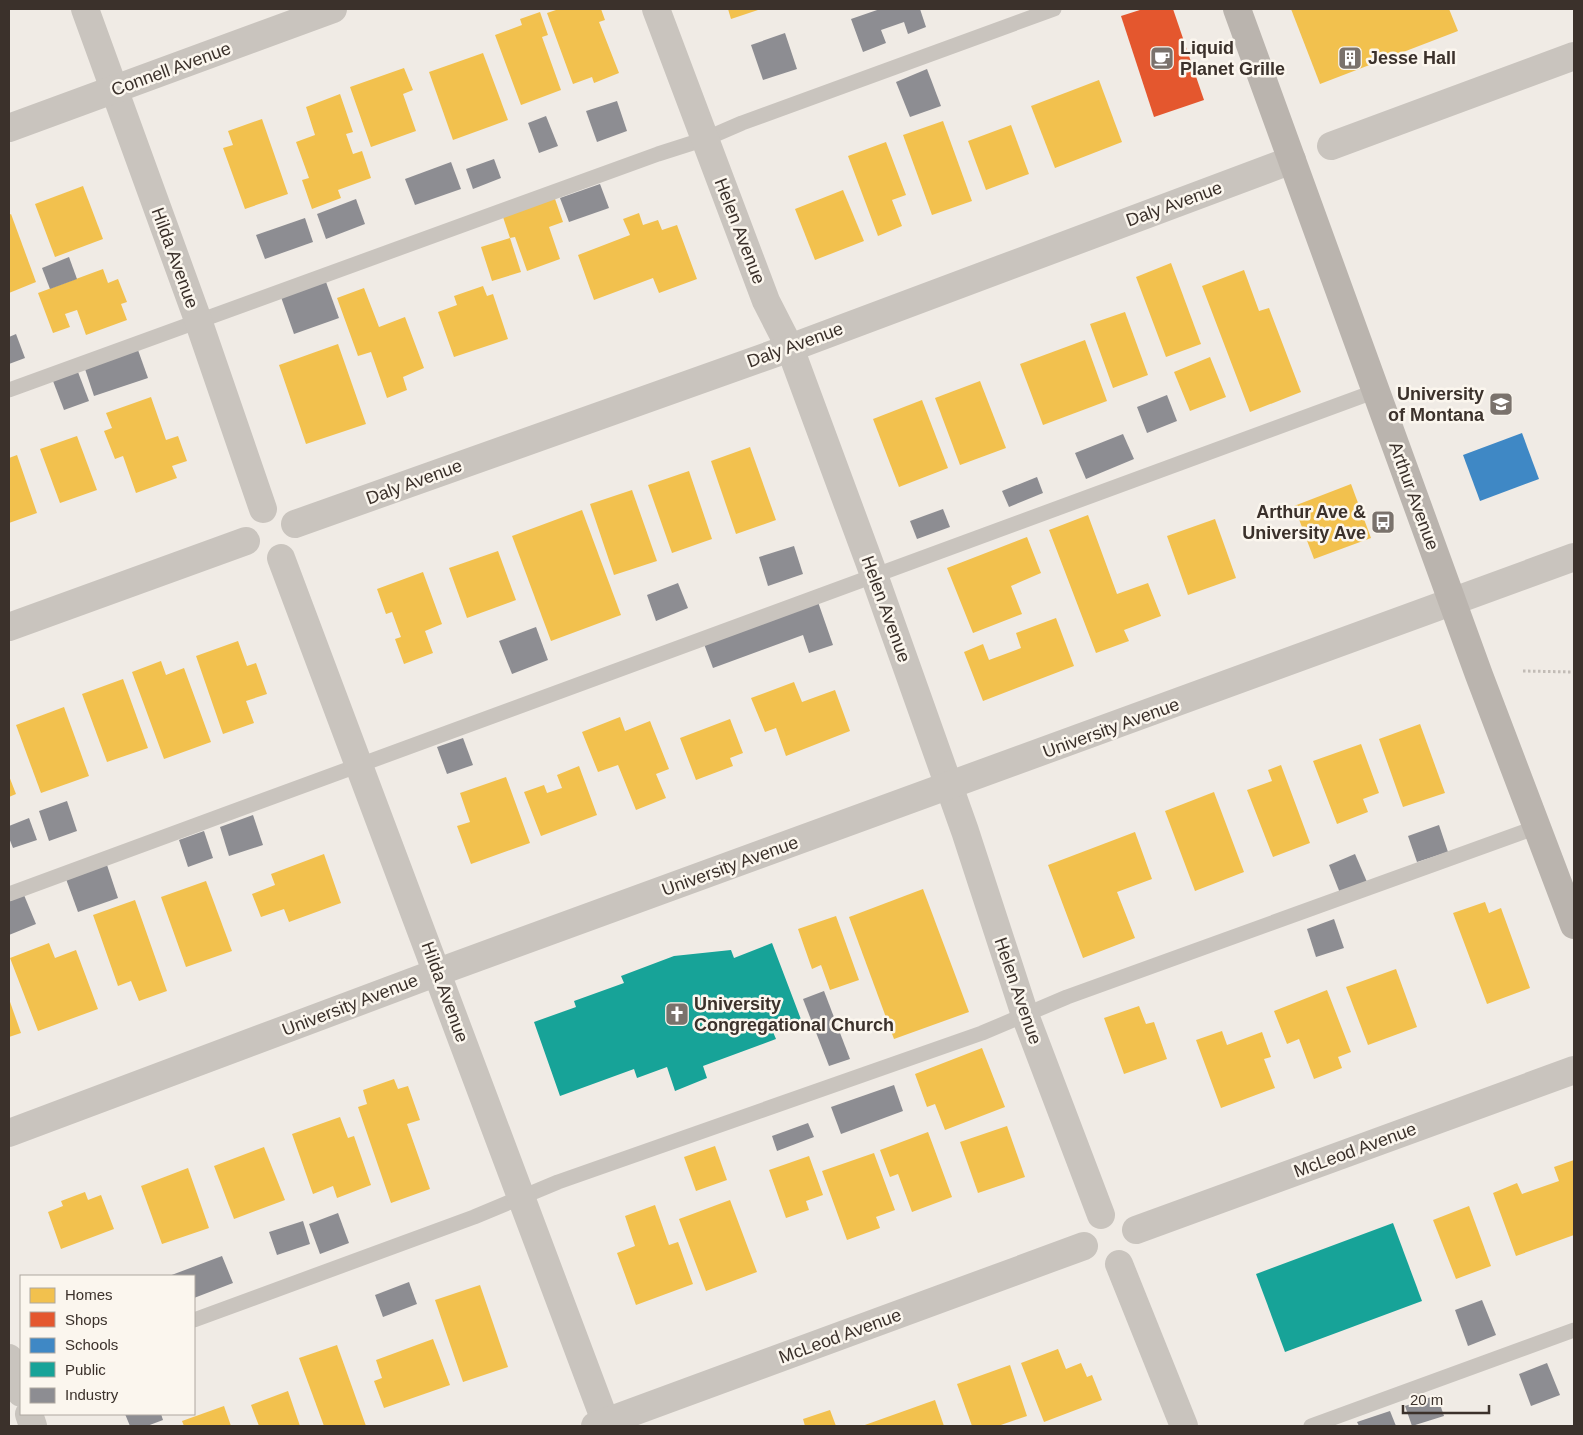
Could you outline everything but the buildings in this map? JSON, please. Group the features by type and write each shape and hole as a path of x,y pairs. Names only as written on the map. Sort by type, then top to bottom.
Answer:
{"street":[{"name":"Hilda Avenue","path":"85,9 198,320 263,509"},
{"name":"Connell Avenue","path":"9,128 333,9"},
{"name":"Helen Avenue","path":"656,9 766,302 790,348 874,575 949,787 1025,1015 1100,1214"},
{"name":"Arthur Avenue","path":"1237,9 1452,602 1574,926"},
{"path":"1331,146 1574,56"},
{"name":"Daly Avenue","path":"295,524 790,348 1292,160"},
{"path":"275,508 284,511 295,524 296,540 293,548 281,558 262,559 254,554 246,542 244,531 246,523 252,515 263,509 275,508"},
{"path":"9,627 246,542"},
{"name":"University Avenue","path":"9,1133 438,972 949,787 1574,557"},
{"name":"Hilda Avenue","path":"281,558 522,1198 603,1425"},
{"name":"McLeod Avenue","path":"1136,1230 1574,1070"},
{"path":"1115,1213 1124,1216 1136,1230 1136,1248 1131,1256 1119,1264 1101,1264 1087,1254 1084,1246 1085,1229 1090,1221 1100,1214 1115,1213"},
{"name":"McLeod Avenue","path":"603,1425 1084,1246"},
{"path":"1119,1264 1184,1426"},
{"path":"9,1358 18,1388"}],"lane":[{"path":"9,390 198,320 704,139 742,123 1054,9"},
{"path":"9,894 1376,390"},
{"path":"195,1320 522,1198 558,1182 972,1036 1067,998 1537,828"},
{"path":"1311,1426 1574,1330"}],"path":[{"path":"1523,671 1574,672"}],"place":[{"name":"Liquid Planet Grille","path":"1162,58"},
{"name":"Jesse Hall","path":"1350,58"},
{"name":"University of Montana","path":"1501,404"},
{"name":"Arthur Ave & University Ave","path":"1383,522"},
{"name":"University Congregational Church","path":"677,1014"}]}
